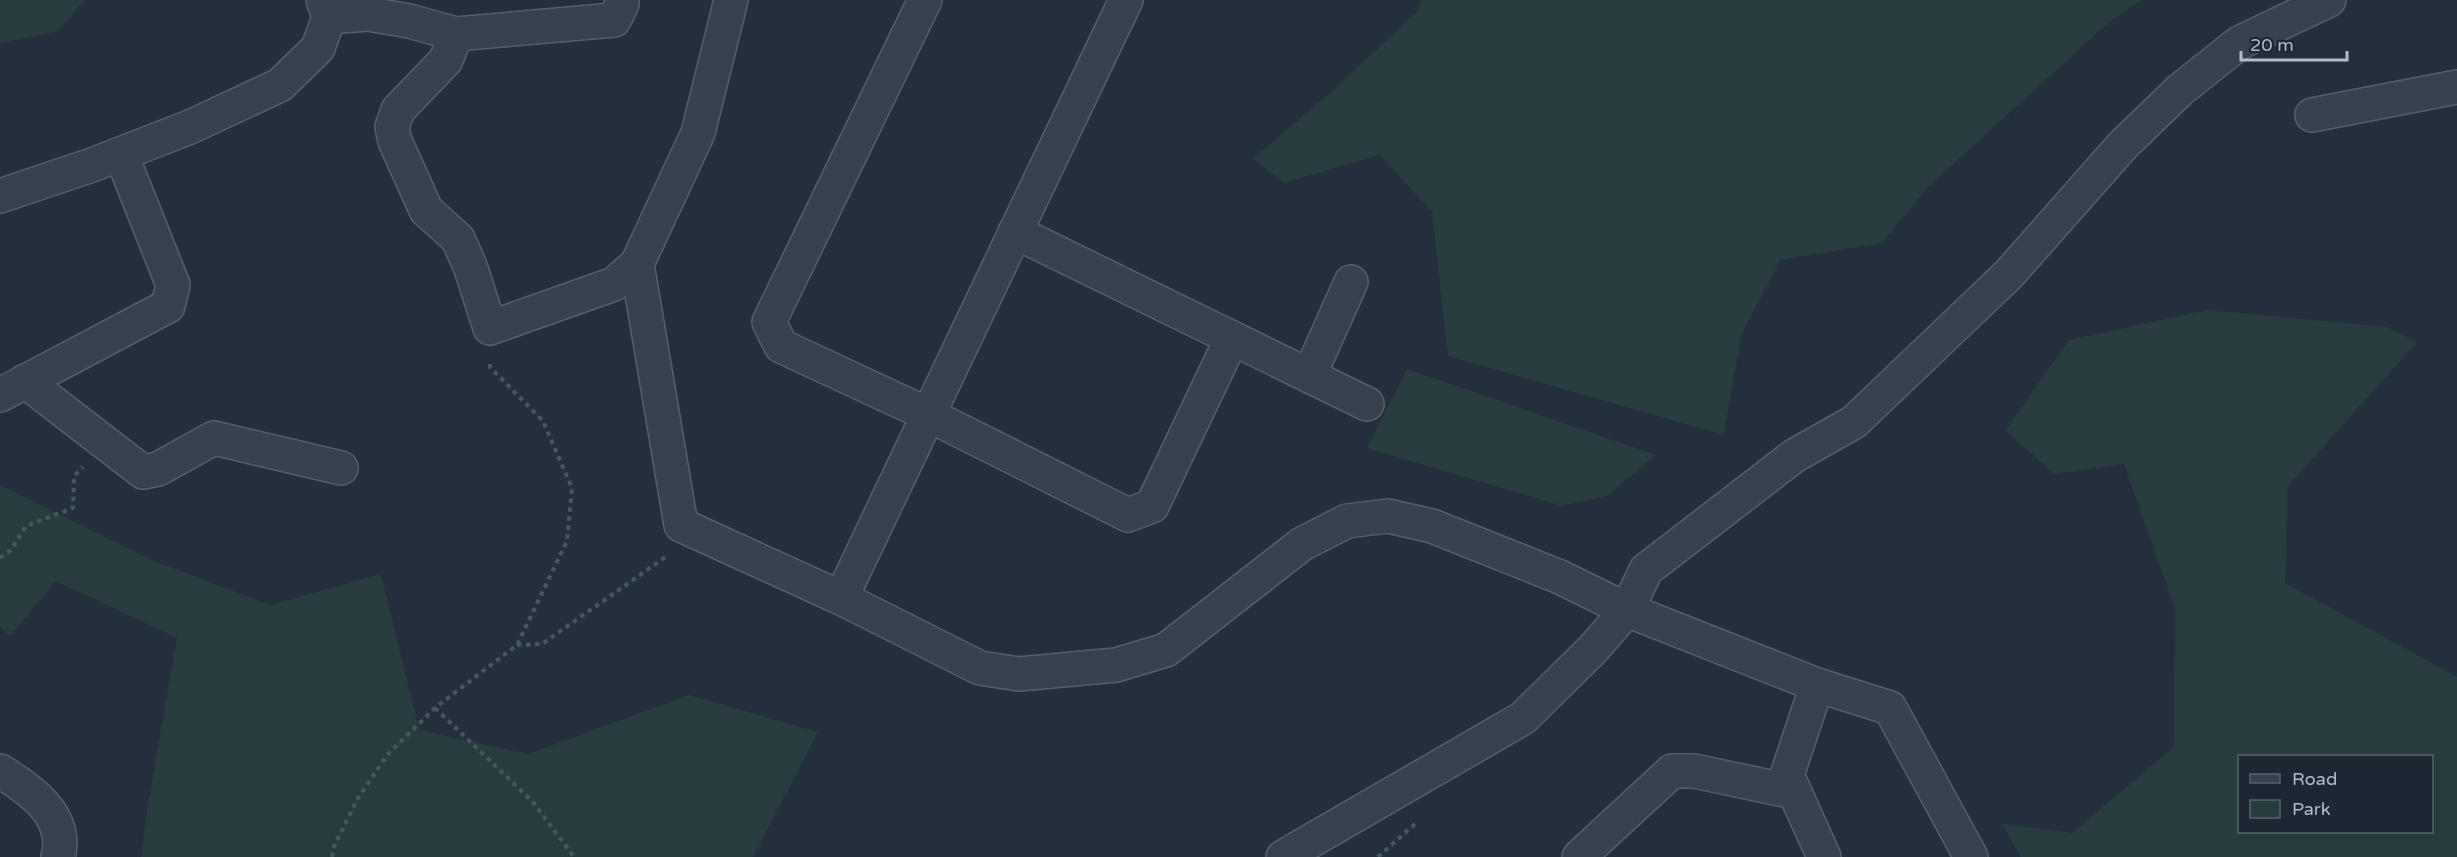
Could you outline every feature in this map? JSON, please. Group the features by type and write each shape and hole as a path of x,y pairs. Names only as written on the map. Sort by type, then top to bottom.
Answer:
{"street":[{"path":"0,196 190,127 280,85 318,48 326,8 409,21 456,34 614,20 622,0"},
{"path":"456,34 446,60 398,110 392,127 395,141 426,210 458,239 470,266 490,328 614,284 637,264 698,133 731,0"},
{"path":"925,0 769,322 781,346 927,414 1128,515 1152,506 1232,338"},
{"path":"841,598 1126,0"},
{"path":"1283,857 1523,718 1593,649 1627,610 1646,570 1794,456 1854,422 2009,274 2123,146 2180,90 2239,43 2329,0"},
{"path":"2312,115 2457,87"},
{"path":"12,388 168,306 173,285 120,154"},
{"path":"1015,232 1368,404"},
{"path":"637,264 681,525 841,598 980,668 1018,674 1116,665 1166,650 1302,544 1347,521 1388,516 1432,526 1560,577 1627,610 1817,685 1890,708 1971,857"},
{"path":"1309,376 1351,282"},
{"path":"12,388 105,442 143,472 158,469 214,438 341,468"},
{"path":"1817,685 1787,775 1824,857"},
{"path":"0,771 38,796 57,824 58,857"},
{"path":"1579,857 1672,771 1694,771 1794,792"}],"path":[{"path":"332,857 334,846 358,798 388,754 435,708 516,645 567,541 572,488 543,421 490,367 490,328"},
{"path":"0,558 11,550 26,526 73,508 74,476 105,442"},
{"path":"516,645 542,644 699,533"},
{"path":"435,708 533,802 574,857"}],"green space":[{"path":"0,0 85,0 58,31 0,43"},
{"path":"1421,0 2142,0 2109,22 1928,187 1882,243 1780,260 1741,336 1724,435 1448,356 1432,211 1379,155 1284,183 1253,159 1331,92 1418,11"},
{"path":"2208,310 2387,327 2417,342 2288,486 2285,583 2457,677 2457,857 2021,857 2002,824 2072,833 2174,747 2175,609 2124,464 2055,474 2005,431 2069,340"},
{"path":"1407,369 1656,455 1607,496 1562,506 1367,448"},
{"path":"0,485 152,560 270,605 381,574 419,730 528,754 689,695 818,732 753,857 141,857 177,638 56,581 10,636 0,627"}]}
